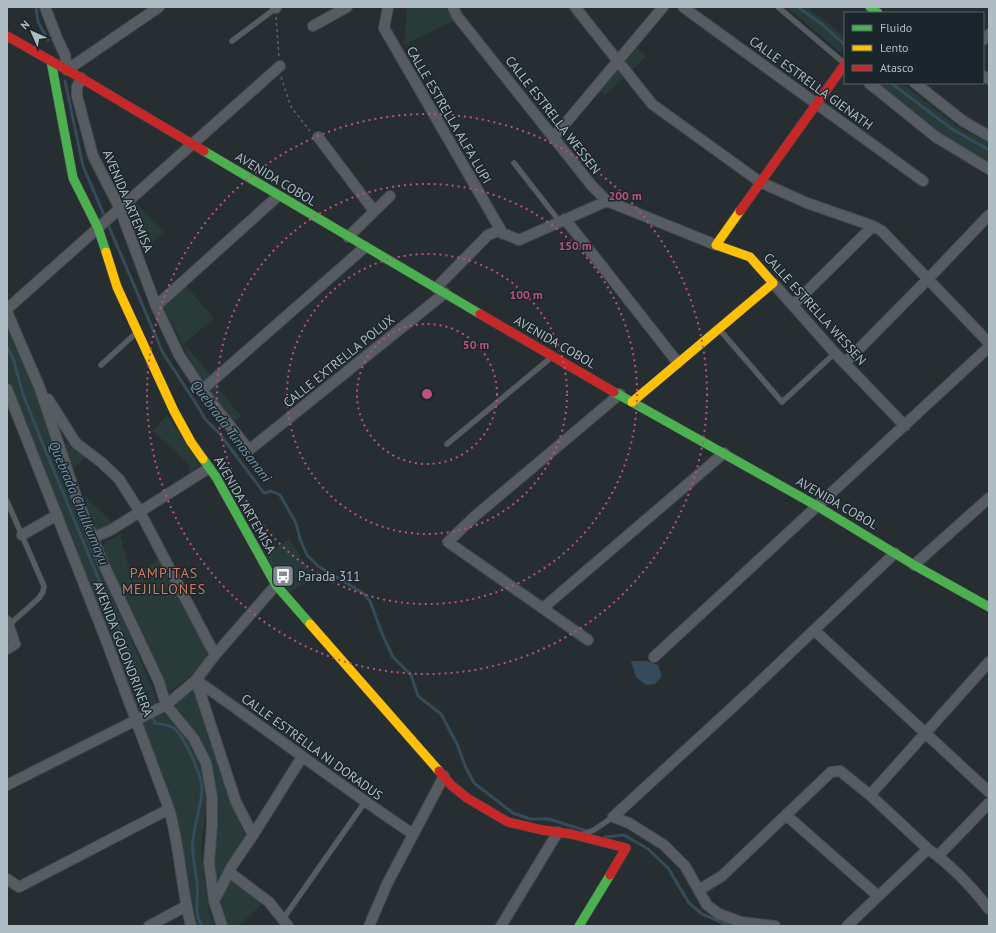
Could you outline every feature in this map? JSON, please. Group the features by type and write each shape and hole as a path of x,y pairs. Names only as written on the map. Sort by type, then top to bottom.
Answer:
{"street":[{"path":"45,7 57,38 66,55 67,70"},
{"path":"67,70 159,7"},
{"path":"313,26 347,7"},
{"name":"CALLE ESTRELLA ALFA LUPI","path":"388,7 384,28 503,234"},
{"name":"CALLE ESTRELLA WESSEN","path":"453,7 457,16 592,186 607,201 716,245 750,257 835,353 905,426"},
{"path":"575,7 652,104 760,182 807,203 873,226 882,231 989,343"},
{"path":"554,137 663,7"},
{"name":"CALLE ESTRELLA GIENATH","path":"683,7 923,181"},
{"name":"AVENIDA COBOL","path":"7,36 81,78 440,291 632,402 817,506 989,607"},
{"name":"AVENIDA ARTEMISA","path":"51,61 73,178 104,223 117,287 174,411 191,442 216,477 276,585 452,785 467,798 508,822 542,830 571,834 626,848 579,926"},
{"path":"716,245 844,65"},
{"path":"215,655 140,512 119,479 101,462 76,443 39,386 7,310 280,66"},
{"name":"AVENIDA ARTEMISA","path":"81,78 77,87 77,96 93,156 120,209 156,306 179,355 202,390 249,450"},
{"path":"870,84 936,137 989,169"},
{"path":"916,84 963,121 989,136"},
{"path":"318,137 374,211"},
{"path":"156,306 278,196"},
{"path":"348,237 390,196"},
{"path":"503,234 519,240 607,201"},
{"path":"845,363 988,218"},
{"path":"563,220 678,363"},
{"path":"793,305 873,226"},
{"name":"CALLE EXTRELLA POLUX","path":"249,450 440,291 488,235 498,232 503,234"},
{"path":"202,390 365,247"},
{"path":"632,402 773,282"},
{"path":"654,657 989,347"},
{"name":"AVENIDA GOLONDRINERA","path":"39,386 76,496 92,538 159,682 166,704 194,739 206,763 212,797 212,825 209,862 214,900 222,926"},
{"name":"AVENIDA GOLONDRINERA","path":"7,389 57,515 169,809 173,824 186,906 191,926"},
{"path":"588,640 448,542 475,516 620,394"},
{"path":"543,608 724,453"},
{"path":"92,538 111,530 209,468"},
{"path":"914,564 989,498"},
{"path":"22,535 57,515"},
{"path":"775,926 741,922 719,914 707,905 685,866 664,845 630,823 613,817 748,693 895,553"},
{"path":"7,785 166,704 196,680 215,655 276,585"},
{"path":"7,649 15,644 8,623"},
{"path":"814,630 989,792"},
{"path":"870,795 989,662"},
{"path":"196,680 236,802 253,835"},
{"name":"CALLE ESTRELLA NI DORADUS","path":"196,680 365,802 413,834"},
{"path":"214,900 232,866 302,757"},
{"path":"699,890 722,876 831,772 840,771 870,795 928,849 938,856 976,892 989,909"},
{"path":"372,925 387,884 444,776"},
{"path":"938,856 989,803"},
{"path":"7,879 19,887 169,809"},
{"path":"786,815 878,896"},
{"path":"502,926 558,832"},
{"path":"847,926 928,849"},
{"path":"229,872 268,902 285,922"},
{"path":"149,926 186,906"}],"lane":[{"path":"778,7 844,63"},
{"path":"232,41 275,8"},
{"path":"514,163 563,220"},
{"path":"719,328 782,402 835,353"},
{"path":"101,365 137,332"},
{"path":"447,444 554,356"},
{"path":"7,501 44,586 43,592 39,598 8,623"},
{"path":"285,922 365,802"},
{"path":"571,834 583,834 594,830 613,817"}],"path":[{"path":"275,8 281,78 291,106 307,129 318,137"}],"green space":[{"path":"407,7 446,7 453,21 404,45"},
{"path":"787,7 807,7 844,36 844,48 840,52"},
{"path":"637,48 646,56 632,70 625,61"},
{"path":"617,69 623,79 605,95 599,89"},
{"path":"879,84 903,84 959,128 989,143 989,162 956,145"},
{"path":"135,202 165,232 142,251 128,209"},
{"path":"186,286 214,318 184,344 211,375 201,383 163,306"},
{"path":"7,326 32,384 72,502 96,554 157,700 164,714 181,728 198,756 205,783 207,805 201,845 204,876 209,912 215,926 195,926 189,902 178,822 136,707 11,390 7,377"},
{"path":"215,385 241,416 232,422 209,389"},
{"path":"167,415 197,460 198,466 189,473 189,465 153,431"},
{"path":"65,443 70,444 85,457 72,470 64,448"},
{"path":"84,495 113,523 95,531"},
{"path":"120,534 131,576 160,559 206,646 206,656 201,666 185,681 169,691 146,647 101,548 103,545"},
{"path":"289,539 314,577 289,593 264,556"},
{"path":"194,690 225,787 246,838 217,884 214,856 219,817 218,796 211,764 173,704"},
{"path":"230,877 262,904 239,926 226,926 222,912 221,901 223,891"}],"water":[{"path":"631,661 647,661 658,665 662,676 655,684 646,685 636,677"}],"waterway":[{"name":"Quebrada Tunasanani","path":"36,7 38,22 48,40"},
{"path":"798,7 824,26 844,44"},
{"name":"Quebrada Tunasanani","path":"65,81 83,166 163,353 205,419 219,433 264,493 271,491 280,495 296,523 300,539 307,555 318,566 363,593 370,601 383,636 393,657 411,675 418,696 441,714 457,744 466,768 474,783 513,813 530,819 549,819 587,831"},
{"path":"892,84 952,129 989,150"},
{"name":"Quebrada Chullkumayu","path":"7,347 13,358 23,394 135,667 155,723 175,729 184,741 196,767 202,790 194,833 193,850 197,890 197,911 199,921 202,926"},
{"name":"Quebrada Tunasanani","path":"605,837 624,835 648,849 668,868 689,903 702,914 730,926"}],"traffic: fast":[{"path":"870,7 877,12"},
{"path":"51,61 73,178 98,228 106,252"},
{"path":"204,151 480,314"},
{"path":"614,392 817,506 914,565 989,607"},
{"path":"203,459 216,477 276,585 310,624"},
{"path":"579,926 610,875"}],"traffic: slow":[{"path":"632,402 773,283 750,257 716,245 740,211"},
{"path":"106,252 117,287 174,411 191,442 203,459"},
{"path":"310,624 439,771"}],"traffic: jam":[{"path":"7,36 204,151"},
{"path":"740,211 844,65"},
{"path":"480,314 614,392"},
{"path":"439,771 451,785 467,798 508,822 542,830 571,834 626,848 610,875"}],"place":[{"name":"Parada 311","path":"283,576"}],"district":[{"name":"PAMPITAS MEJILLONES","path":"164,582"}]}
